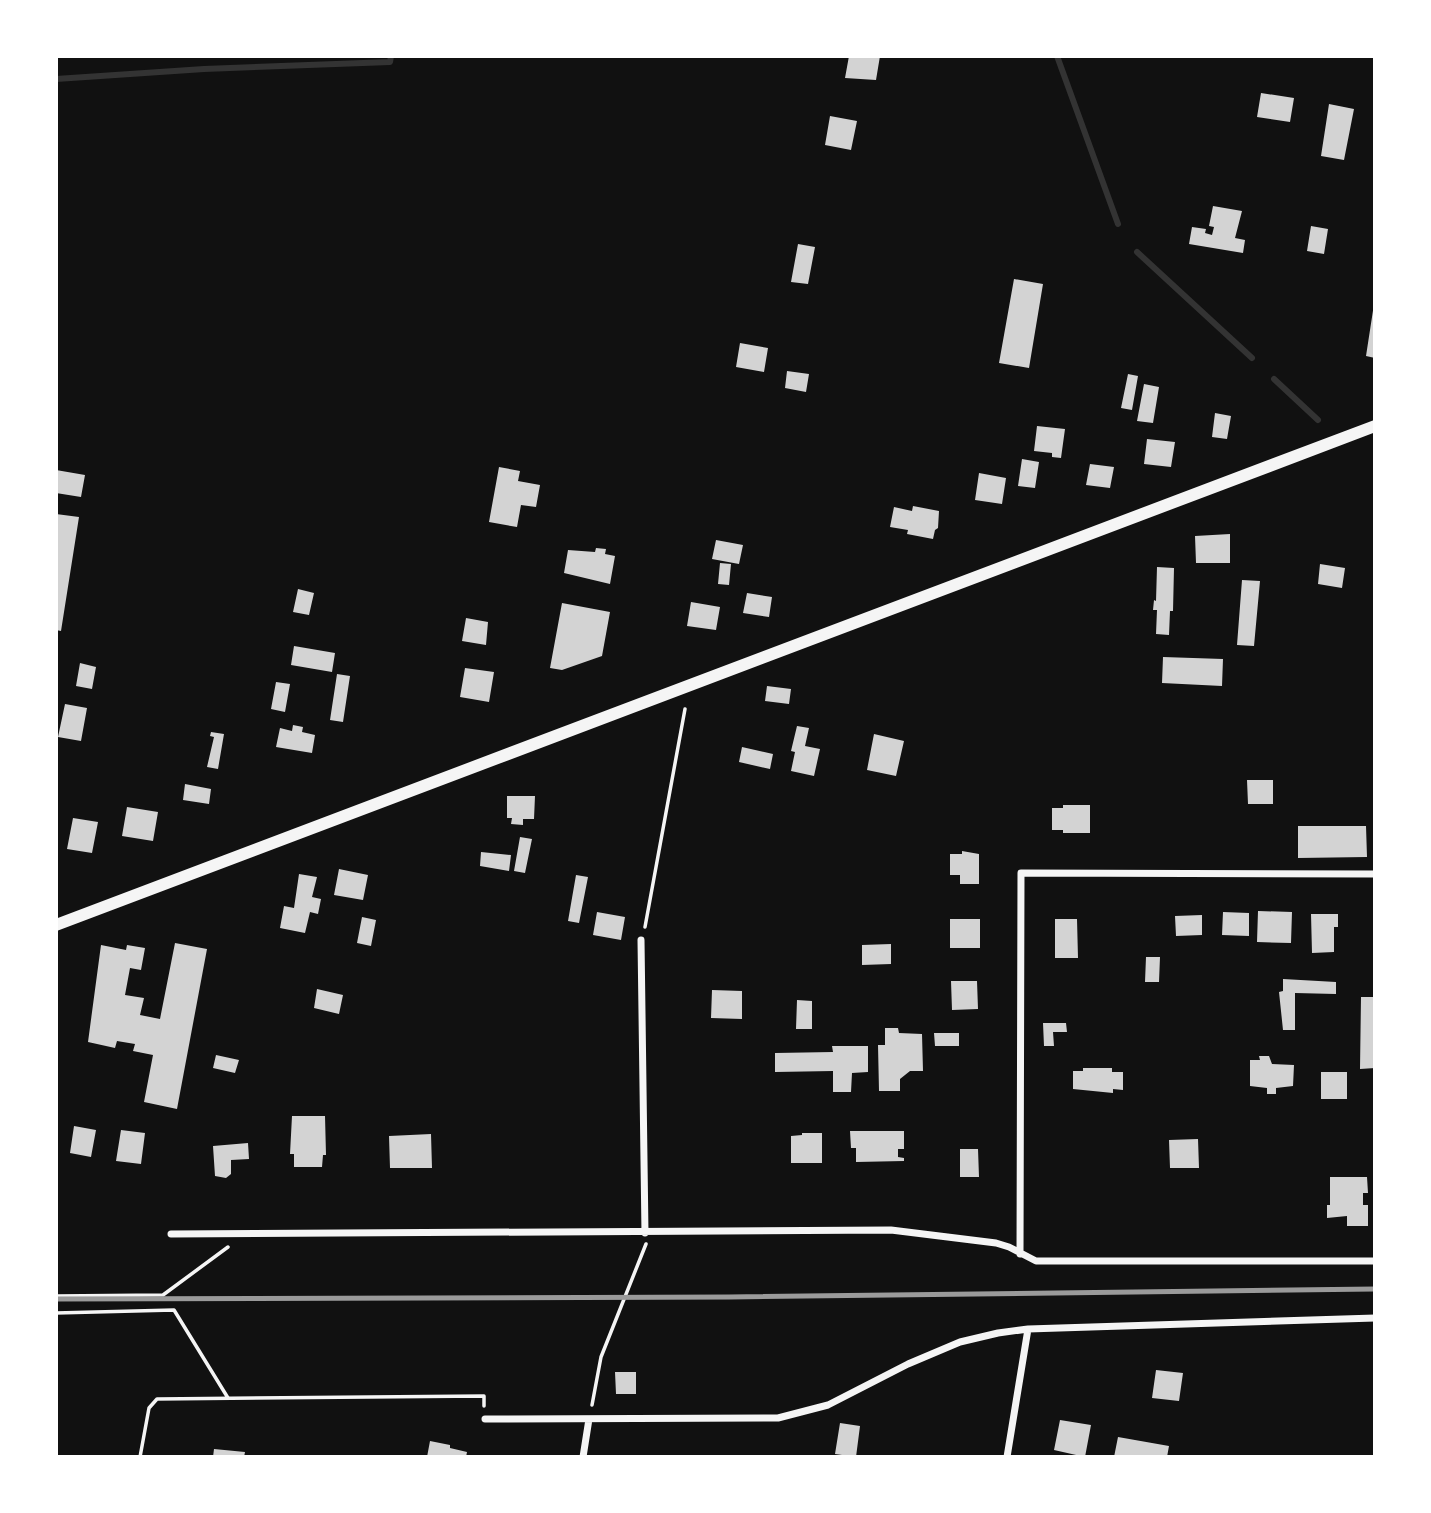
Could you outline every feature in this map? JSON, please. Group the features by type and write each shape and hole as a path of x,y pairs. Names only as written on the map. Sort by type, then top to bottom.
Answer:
{"street":[{"path":"56,925 1375,426"},
{"path":"1020,1254 1021,873 1375,874"},
{"path":"641,940 648,1232"},
{"path":"171,1234 891,1230 996,1243 1036,1261 1375,1261"},
{"path":"485,1419 778,1418 828,1405 897,1369 960,1342 998,1333 1028,1329 1375,1318"},
{"path":"1007,1457 1028,1329"},
{"path":"583,1457 589,1419"}],"path":[{"path":"646,924 685,709"},
{"path":"589,1419 601,1357 648,1232"},
{"path":"56,1296 163,1295 246,1234"},
{"path":"56,1313 174,1310 229,1399"},
{"path":"140,1457 149,1408 158,1399 484,1396 485,1419"}],"building":[{"path":"849,56 880,56 876,80 845,78"},
{"path":"1261,93 1294,98 1290,122 1257,117"},
{"path":"1329,104 1354,109 1344,160 1321,156"},
{"path":"830,116 857,121 851,150 825,145"},
{"path":"1213,206 1242,211 1235,238 1245,240 1243,253 1189,244 1192,227 1206,229 1205,233 1212,235 1214,227 1209,226"},
{"path":"1311,226 1328,229 1324,254 1307,251"},
{"path":"798,244 815,247 808,284 791,282"},
{"path":"1014,279 1043,284 1029,368 999,363"},
{"path":"1375,304 1375,358 1366,356"},
{"path":"740,343 768,348 764,372 736,367"},
{"path":"787,371 809,374 806,392 785,388"},
{"path":"1128,374 1138,376 1132,410 1121,408"},
{"path":"1144,384 1159,387 1153,423 1137,421"},
{"path":"1215,413 1231,416 1227,439 1212,437"},
{"path":"1037,426 1065,429 1061,458 1052,457 1052,453 1034,451"},
{"path":"1147,439 1175,442 1171,467 1144,464"},
{"path":"1022,459 1039,462 1035,488 1018,486"},
{"path":"1090,464 1114,467 1110,488 1086,485"},
{"path":"499,467 520,471 518,481 540,485 536,507 521,505 517,527 489,522"},
{"path":"56,470 85,475 81,497 56,493"},
{"path":"979,473 1006,478 1002,504 975,500"},
{"path":"913,506 939,511 938,528 933,539 907,534 908,530 890,527 894,507 912,511"},
{"path":"56,514 79,517 61,631 56,630"},
{"path":"1230,534 1230,563 1196,563 1195,536"},
{"path":"716,540 743,545 739,564 712,559"},
{"path":"596,548 606,549 605,554 615,556 610,584 564,573 568,550 595,552"},
{"path":"720,563 731,564 729,585 718,584"},
{"path":"1320,564 1345,568 1342,588 1318,584"},
{"path":"1157,567 1174,568 1173,611 1170,611 1169,635 1156,634 1157,610 1153,610 1154,600 1156,601"},
{"path":"1242,580 1260,581 1254,646 1237,645"},
{"path":"298,589 314,593 309,615 293,612"},
{"path":"747,593 772,597 769,617 743,613"},
{"path":"691,602 720,607 716,630 687,626"},
{"path":"562,603 610,612 602,656 562,670 550,668"},
{"path":"466,618 488,622 486,645 462,641"},
{"path":"294,646 335,653 332,672 291,665"},
{"path":"1163,657 1223,659 1222,686 1162,683"},
{"path":"80,663 96,667 92,689 76,686"},
{"path":"465,668 494,672 489,702 460,697"},
{"path":"337,674 350,676 343,722 330,720"},
{"path":"276,682 290,684 285,712 271,709"},
{"path":"767,686 791,689 789,704 765,701"},
{"path":"65,704 87,708 81,741 58,737"},
{"path":"293,725 303,727 302,732 315,735 312,753 276,747 280,728 292,731"},
{"path":"797,726 809,728 805,746 820,749 814,776 791,771 795,752 791,751"},
{"path":"211,732 224,734 218,769 207,767 214,737 210,736"},
{"path":"874,734 904,741 896,776 867,770"},
{"path":"742,747 773,754 770,769 739,762"},
{"path":"1247,780 1273,780 1273,804 1248,804"},
{"path":"185,784 211,789 209,804 183,800"},
{"path":"507,796 535,796 534,819 523,819 523,825 511,824 512,818 507,818"},
{"path":"1063,805 1090,805 1090,833 1063,833 1063,830 1052,830 1052,808 1063,808"},
{"path":"127,807 158,812 153,841 122,836"},
{"path":"73,818 98,822 92,853 67,849"},
{"path":"1298,826 1366,826 1367,857 1298,858"},
{"path":"520,837 532,839 525,873 514,871"},
{"path":"962,851 979,854 979,884 960,884 960,875 950,875 950,854 962,854"},
{"path":"481,852 511,855 509,871 480,866"},
{"path":"339,869 368,875 363,900 334,895"},
{"path":"299,874 317,877 312,897 321,899 318,914 310,912 305,933 280,928 284,906 294,908"},
{"path":"576,875 588,877 579,923 568,921"},
{"path":"1258,911 1292,912 1291,943 1257,942"},
{"path":"597,912 625,917 621,940 593,935"},
{"path":"1223,912 1249,913 1249,936 1222,935"},
{"path":"1311,914 1338,914 1338,927 1334,927 1334,952 1312,953"},
{"path":"1202,915 1202,935 1176,936 1175,916"},
{"path":"362,917 376,920 371,946 357,943"},
{"path":"950,919 980,919 980,948 950,948"},
{"path":"1055,919 1077,919 1078,958 1055,958"},
{"path":"175,943 207,949 177,1109 144,1102 153,1055 133,1051 135,1044 117,1041 115,1048 88,1042 101,945 126,950 127,945 145,948 141,970 130,968 125,995 144,998 140,1015 160,1019"},
{"path":"891,944 891,964 862,965 862,945"},
{"path":"1146,957 1160,957 1159,982 1145,982"},
{"path":"1283,979 1336,982 1336,994 1295,993 1295,1030 1283,1030 1279,992 1283,991"},
{"path":"951,981 977,981 978,1009 952,1010"},
{"path":"317,989 343,995 339,1014 314,1008"},
{"path":"712,990 742,991 742,1019 711,1018"},
{"path":"1361,997 1375,997 1375,1068 1360,1069"},
{"path":"797,1000 812,1001 812,1029 796,1029"},
{"path":"1043,1023 1066,1023 1067,1032 1053,1032 1054,1046 1044,1046"},
{"path":"885,1028 898,1028 899,1033 922,1034 923,1071 910,1071 900,1079 900,1091 879,1091 878,1045 885,1045"},
{"path":"934,1033 959,1033 959,1046 935,1046"},
{"path":"832,1046 868,1046 868,1072 852,1073 851,1092 833,1092 833,1071 775,1072 775,1053 833,1052"},
{"path":"216,1055 239,1060 235,1073 213,1068"},
{"path":"1259,1056 1269,1056 1272,1064 1294,1065 1293,1086 1276,1088 1276,1094 1267,1094 1267,1088 1250,1086 1250,1060 1260,1060"},
{"path":"1083,1068 1112,1068 1112,1072 1123,1072 1123,1090 1113,1089 1113,1093 1073,1089 1073,1071 1083,1071"},
{"path":"1321,1072 1347,1072 1347,1099 1321,1099"},
{"path":"292,1116 325,1116 326,1155 323,1155 322,1167 294,1167 294,1154 290,1154"},
{"path":"74,1126 96,1130 91,1157 70,1153"},
{"path":"121,1130 145,1133 141,1164 116,1161"},
{"path":"850,1131 904,1131 904,1149 898,1149 898,1157 904,1158 904,1161 856,1162 856,1148 851,1148"},
{"path":"822,1133 822,1163 791,1163 791,1136"},
{"path":"431,1134 432,1168 390,1168 389,1136"},
{"path":"1198,1139 1199,1168 1170,1168 1169,1140"},
{"path":"248,1143 249,1159 231,1160 231,1174 226,1178 215,1176 213,1146"},
{"path":"960,1149 978,1149 979,1177 960,1177"},
{"path":"1330,1177 1367,1177 1368,1193 1363,1193 1363,1205 1368,1205 1368,1226 1347,1226 1347,1216 1327,1218"},
{"path":"1156,1370 1183,1373 1179,1401 1152,1398"},
{"path":"615,1372 636,1372 636,1394 616,1394"},
{"path":"1060,1420 1091,1425 1085,1457 1054,1450"},
{"path":"840,1423 860,1426 856,1457 835,1454"},
{"path":"1118,1437 1169,1446 1167,1457 1114,1457"},
{"path":"430,1441 467,1452 466,1457 427,1457"},
{"path":"214,1449 245,1452 244,1457 213,1457"}],"waterway":[{"path":"56,79 204,69 390,62 391,56"},
{"path":"1057,56 1118,224"},
{"path":"1137,252 1252,358"},
{"path":"1274,379 1318,420"}],"railway":[{"path":"56,1299 729,1297 1375,1289"}]}
